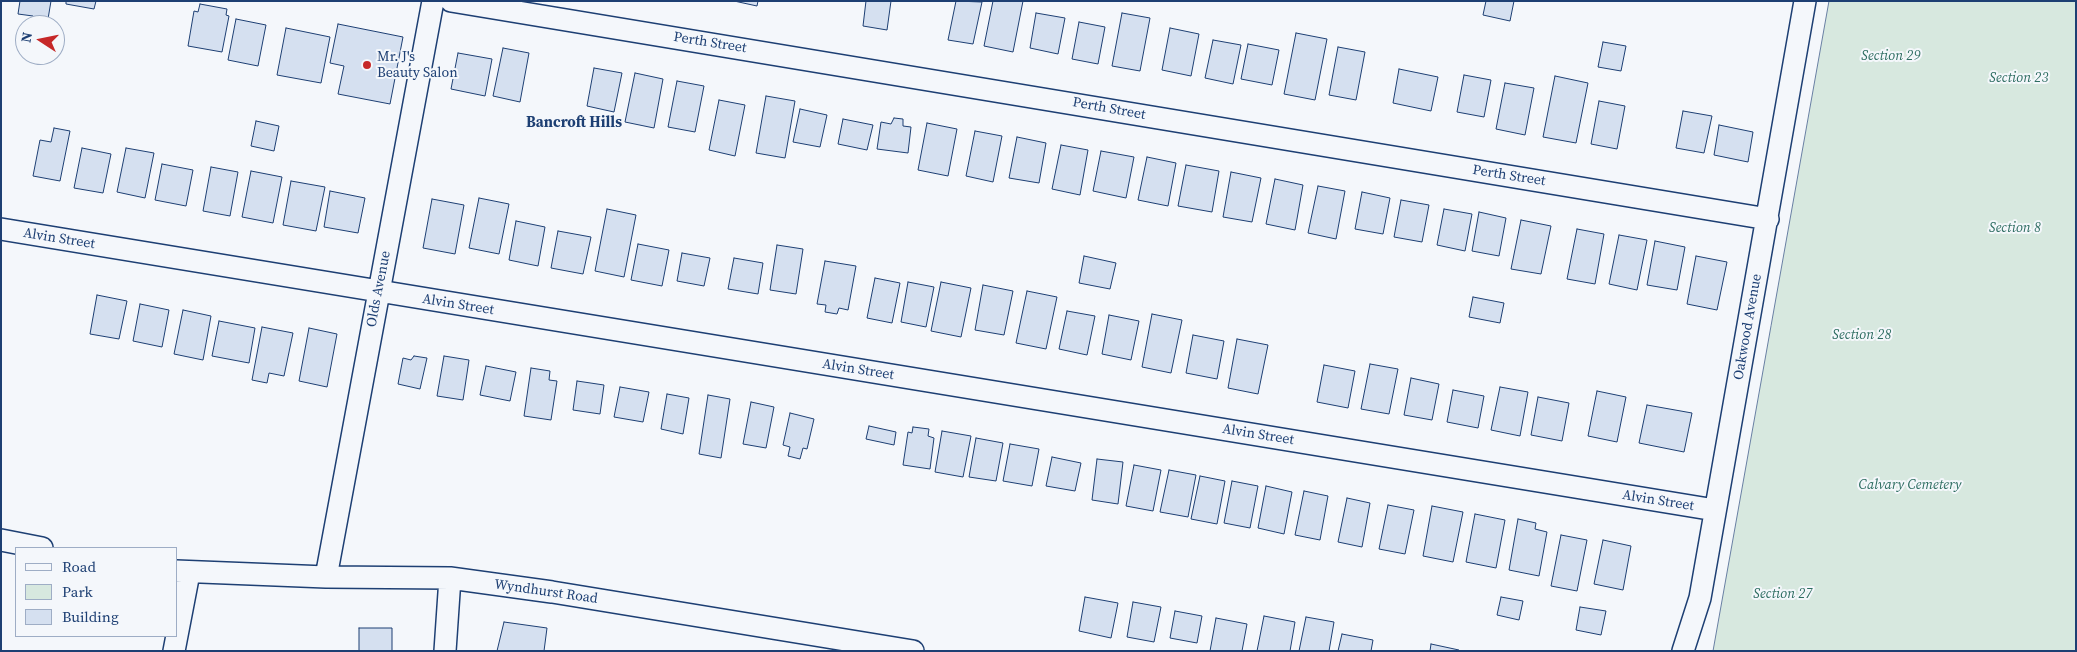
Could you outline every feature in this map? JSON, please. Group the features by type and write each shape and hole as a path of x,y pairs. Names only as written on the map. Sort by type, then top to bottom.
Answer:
{"street":[{"name":"Olds Avenue","path":"326,577 433,1"},
{"name":"Perth Street","path":"451,1 1768,219"},
{"name":"Oakwood Avenue","path":"1683,651 1700,598 1805,1"},
{"name":"Alvin Street","path":"1,229 1715,510"},
{"path":"1,540 37,547"},
{"name":"Wyndhurst Road","path":"183,572 326,577 450,578 552,592 913,651"},
{"path":"178,616 183,572"},
{"path":"445,651 450,578"},
{"path":"174,651 176,637"}],"green space":[{"name":"Calvary Cemetery","path":"1829,1 2076,1 2076,651 1713,651"}],"building":[{"path":"20,1 51,1 49,15 18,14"},
{"path":"66,1 96,1 94,9 66,4"},
{"path":"734,1 758,1 757,6"},
{"path":"866,1 891,1 887,30 863,26"},
{"path":"956,1 982,2 973,44 948,40"},
{"path":"993,1 1023,1 1013,52 984,46"},
{"path":"1486,1 1514,1 1510,21 1483,15"},
{"path":"200,4 227,9 226,15 229,16 222,52 188,46 194,11 198,12"},
{"path":"1036,13 1065,18 1058,54 1030,48"},
{"path":"1122,13 1150,18 1140,71 1112,66"},
{"path":"236,19 266,25 258,66 228,60"},
{"path":"1079,22 1105,27 1098,64 1072,59"},
{"name":"Mr. J's Beauty Salon","path":"338,24 403,37 390,104 338,94 344,66 330,63"},
{"path":"286,28 330,37 321,83 277,75"},
{"path":"1170,28 1199,34 1191,76 1162,70"},
{"path":"1296,33 1327,39 1315,100 1284,94"},
{"path":"1213,40 1241,45 1233,84 1205,78"},
{"path":"1603,42 1626,46 1621,71 1598,67"},
{"path":"1248,44 1279,50 1272,85 1241,79"},
{"path":"1338,47 1365,52 1356,100 1329,95"},
{"path":"503,48 529,53 520,102 493,96"},
{"path":"458,53 492,59 485,96 451,89"},
{"path":"594,68 622,73 614,112 587,106"},
{"path":"1399,69 1438,77 1431,111 1393,103"},
{"path":"635,73 663,79 654,128 625,122"},
{"path":"1464,75 1491,80 1484,117 1457,112"},
{"path":"1555,76 1588,83 1576,143 1543,137"},
{"path":"677,81 704,86 695,132 668,127"},
{"path":"1505,83 1534,88 1525,135 1496,129"},
{"path":"766,96 795,101 785,158 756,153"},
{"path":"719,100 745,105 735,156 709,150"},
{"path":"1599,101 1625,106 1617,149 1591,144"},
{"path":"800,109 827,115 820,147 793,142"},
{"path":"1683,111 1712,116 1704,153 1676,148"},
{"path":"894,118 903,119 903,126 911,127 908,153 877,149 881,122 891,124"},
{"path":"843,119 873,125 867,150 838,144"},
{"path":"256,121 279,126 274,151 251,146"},
{"path":"927,123 957,129 948,176 918,170"},
{"path":"1719,125 1753,132 1748,162 1714,155"},
{"path":"54,128 70,131 60,181 33,176 40,140 51,142"},
{"path":"975,131 1002,136 993,182 966,176"},
{"path":"1017,137 1046,143 1039,183 1009,178"},
{"path":"1061,145 1088,150 1080,195 1052,189"},
{"path":"82,148 111,154 103,193 74,188"},
{"path":"126,148 154,153 145,198 117,192"},
{"path":"1101,151 1134,157 1126,198 1093,191"},
{"path":"1147,157 1176,163 1168,206 1138,200"},
{"path":"162,164 193,170 186,206 155,200"},
{"path":"1186,165 1219,171 1212,212 1178,206"},
{"path":"211,167 238,172 230,216 203,211"},
{"path":"251,171 282,177 273,223 242,217"},
{"path":"1231,172 1261,178 1252,222 1223,217"},
{"path":"1275,179 1303,185 1295,230 1266,224"},
{"path":"291,181 325,187 316,231 283,225"},
{"path":"1318,186 1345,191 1336,239 1308,233"},
{"path":"330,191 365,198 358,233 324,227"},
{"path":"1362,192 1390,198 1383,234 1355,229"},
{"path":"479,198 509,204 499,254 469,248"},
{"path":"432,199 464,205 455,254 423,248"},
{"path":"1401,200 1429,205 1422,242 1394,237"},
{"path":"607,209 636,215 624,277 595,271"},
{"path":"1444,209 1472,214 1465,251 1437,245"},
{"path":"1479,212 1506,218 1499,256 1472,251"},
{"path":"1521,220 1551,226 1541,274 1511,269"},
{"path":"516,221 545,227 538,266 509,260"},
{"path":"1577,229 1604,234 1595,284 1567,279"},
{"path":"558,231 591,237 583,274 551,268"},
{"path":"1619,235 1647,240 1637,290 1609,284"},
{"path":"1655,241 1685,247 1677,290 1647,285"},
{"path":"638,244 669,250 662,286 631,280"},
{"path":"777,245 803,249 796,294 770,290"},
{"path":"682,253 710,258 704,286 677,281"},
{"path":"1084,256 1116,263 1110,289 1079,283"},
{"path":"1696,256 1727,262 1717,310 1687,304"},
{"path":"734,258 763,263 758,294 728,289"},
{"path":"825,261 856,266 848,310 839,308 837,314 825,312 826,305 817,304"},
{"path":"875,278 900,283 892,323 867,318"},
{"path":"908,282 934,287 926,327 901,322"},
{"path":"941,282 971,288 961,337 931,331"},
{"path":"983,285 1013,291 1004,335 975,330"},
{"path":"1027,291 1057,297 1046,349 1016,343"},
{"path":"97,295 127,301 119,339 90,334"},
{"path":"1473,297 1504,303 1500,323 1469,317"},
{"path":"140,304 169,310 162,347 133,341"},
{"path":"183,310 211,316 203,360 174,354"},
{"path":"1067,311 1095,316 1087,355 1059,349"},
{"path":"1152,314 1182,320 1171,373 1142,367"},
{"path":"1109,315 1139,321 1131,360 1102,354"},
{"path":"219,321 255,328 249,363 212,356"},
{"path":"262,327 293,333 284,376 269,373 267,383 252,380"},
{"path":"309,328 337,334 327,387 299,381"},
{"path":"1193,335 1224,341 1217,379 1186,373"},
{"path":"1237,339 1268,345 1258,394 1228,388"},
{"path":"414,356 427,358 420,389 398,384 403,358 411,360"},
{"path":"444,356 469,360 463,400 437,396"},
{"path":"1370,364 1398,369 1389,414 1361,409"},
{"path":"1324,365 1355,371 1348,408 1317,402"},
{"path":"486,366 516,372 510,401 480,395"},
{"path":"531,368 550,371 549,380 557,381 551,420 524,416"},
{"path":"1411,378 1439,384 1432,420 1404,415"},
{"path":"577,381 604,385 600,414 573,410"},
{"path":"620,387 649,392 643,422 614,417"},
{"path":"1500,387 1528,392 1520,436 1491,430"},
{"path":"1453,390 1484,396 1478,428 1447,422"},
{"path":"1597,391 1626,397 1617,442 1588,436"},
{"path":"667,394 689,398 683,434 661,429"},
{"path":"708,395 730,399 721,458 699,454"},
{"path":"1538,397 1569,403 1562,441 1531,435"},
{"path":"751,402 774,407 766,448 743,444"},
{"path":"1647,405 1692,413 1684,452 1639,443"},
{"path":"790,413 814,419 807,449 803,448 800,459 788,456 790,447 783,445"},
{"path":"869,426 896,432 894,445 866,439"},
{"path":"913,427 929,429 928,436 934,438 930,469 903,465 908,432 912,433"},
{"path":"942,431 971,436 963,477 935,472"},
{"path":"976,438 1003,443 996,481 969,477"},
{"path":"1010,444 1039,449 1032,486 1003,481"},
{"path":"1052,457 1081,463 1075,491 1046,486"},
{"path":"1097,459 1123,462 1118,504 1092,500"},
{"path":"1134,465 1161,470 1153,511 1126,506"},
{"path":"1169,470 1196,475 1188,517 1160,512"},
{"path":"1200,476 1225,481 1217,524 1191,519"},
{"path":"1232,481 1258,486 1250,528 1224,523"},
{"path":"1266,486 1292,492 1284,534 1258,528"},
{"path":"1304,491 1328,496 1320,540 1295,535"},
{"path":"1347,498 1370,503 1362,547 1338,542"},
{"path":"1388,505 1414,510 1405,554 1379,549"},
{"path":"1432,506 1463,512 1453,562 1423,556"},
{"path":"1475,514 1505,520 1496,568 1466,562"},
{"path":"1518,519 1536,523 1535,529 1547,532 1539,576 1509,570"},
{"path":"1561,535 1587,540 1577,591 1551,586"},
{"path":"1603,540 1631,546 1623,590 1594,584"},
{"path":"1085,597 1118,603 1111,638 1079,631"},
{"path":"1501,597 1523,601 1519,620 1497,615"},
{"path":"1133,602 1161,607 1154,642 1127,637"},
{"path":"1580,607 1606,611 1601,635 1576,630"},
{"path":"1175,611 1202,616 1197,643 1170,638"},
{"path":"1264,616 1295,622 1290,651 1257,651"},
{"path":"1306,617 1334,622 1329,651 1299,651"},
{"path":"1216,618 1247,624 1242,651 1210,651"},
{"path":"504,622 547,628 544,651 497,651"},
{"path":"359,628 392,628 392,651 359,651"},
{"path":"1342,634 1373,640 1371,651 1338,651"},
{"path":"1431,644 1459,650 1459,651 1430,651"}],"place":[{"name":"Mr. J's Beauty Salon","path":"367,65"}],"district":[{"name":"Bancroft Hills","path":"574,123"}],"park label":[{"name":"Section 29","path":"1891,56"},
{"name":"Section 23","path":"2019,78"},
{"name":"Section 8","path":"2015,228"},
{"name":"Section 28","path":"1862,335"},
{"name":"Section 27","path":"1783,594"}]}
